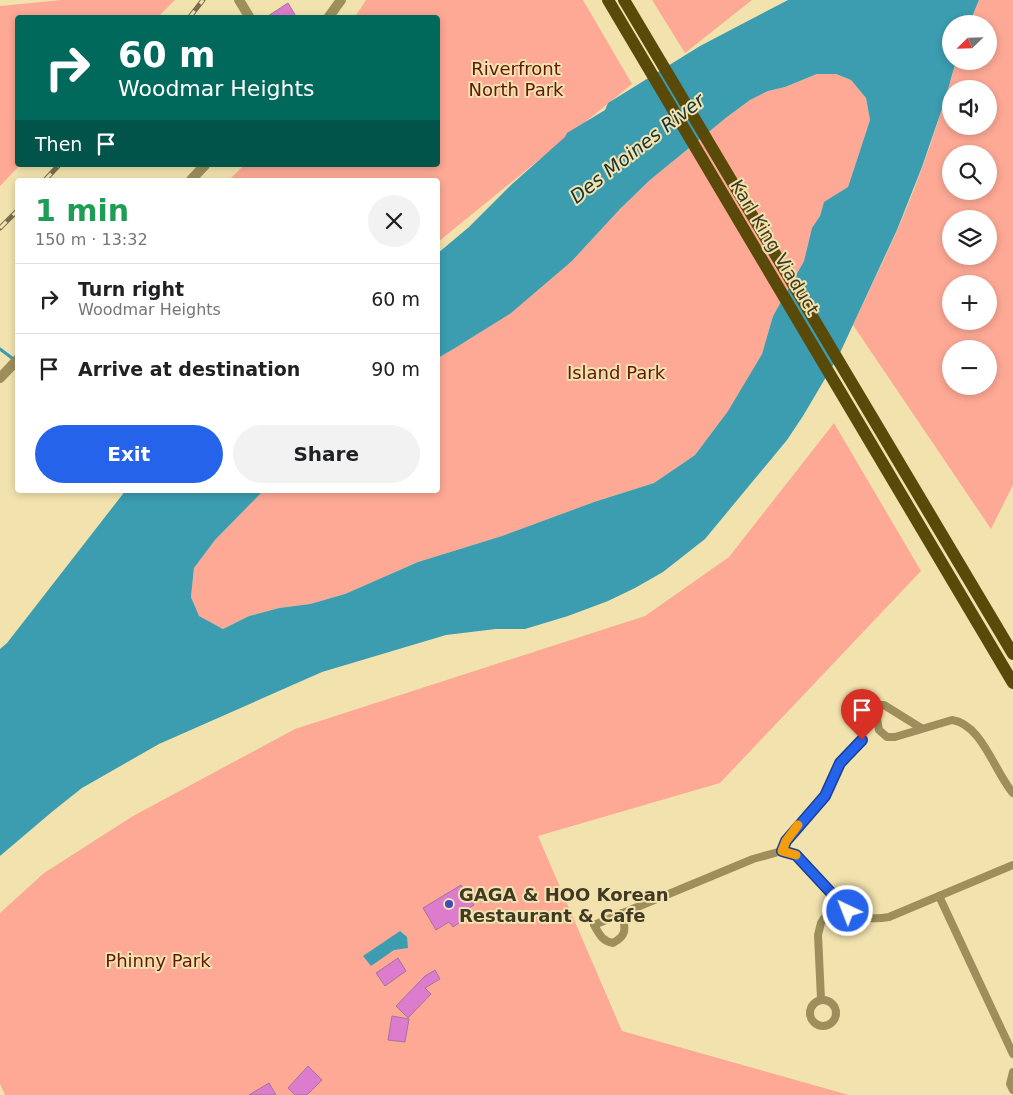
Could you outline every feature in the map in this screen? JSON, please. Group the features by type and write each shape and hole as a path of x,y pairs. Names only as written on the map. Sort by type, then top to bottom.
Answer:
{"main road":[{"name":"Karl King Viaduct","path":"608,0 1013,683"},
{"name":"Karl King Viaduct","path":"624,0 1013,654"}],"street":[{"path":"239,0 248,15"},
{"path":"330,15 341,0"},
{"path":"193,178 203,167"},
{"path":"0,378 15,362"},
{"path":"921,728 884,705 880,705 877,708 879,730 886,737 895,737 952,720 959,721 977,737 989,753 1007,787 1013,793"},
{"path":"782,851 786,841 825,796 840,763 862,740"},
{"path":"622,913 625,927 624,934 613,944 606,942 600,937 594,925 622,913 753,858 782,851 796,855 848,911 858,916 878,919 888,917 1013,865"},
{"path":"939,896 1013,1054"},
{"path":"821,999 818,935 821,922 836,899"},
{"path":"1013,1072 1010,1084 1013,1090"}],"green space":[{"path":"61,0 175,0 160,15 15,15 15,167 18,167 0,186 0,6"},
{"name":"Riverfront North Park","path":"366,0 583,0 632,84 440,240 440,178 231,178 242,167 440,167 440,15 356,15"},
{"path":"652,0 752,0 685,53"},
{"path":"979,0 1013,0 1013,485 991,529 853,325 897,231 922,168 942,109 942,135 997,135 997,80 950,80 953,70 998,70 998,15 973,15"},
{"name":"Island Park","path":"817,74 836,74 851,80 866,98 870,120 848,187 824,203 820,216 812,229 804,261 773,316 762,354 728,411 695,455 654,483 594,502 502,536 418,562 345,594 310,604 279,608 249,616 223,629 199,617 191,597 194,568 215,540 261,493 440,493 440,357 482,331 572,261 650,180 727,117 750,100 768,91 785,87"},
{"name":"Phinny Park","path":"834,423 921,571 720,783 538,836 622,1031 849,1095 5,1095 0,1084 0,913 44,873 133,816 295,729 645,616 729,557"}],"water":[{"name":"Des Moines River","path":"788,0 979,0 973,15 942,15 942,70 953,70 951,80 942,80 942,109 922,167 897,230 839,355 787,440 705,539 663,572 608,601 525,629 496,629 446,635 322,672 159,744 82,788 0,856 0,649 7,643 124,493 261,493 215,540 194,568 191,597 199,616 223,629 249,616 279,608 310,604 345,594 418,562 502,536 594,502 654,483 695,455 728,411 762,354 773,316 804,261 812,228 820,216 824,202 848,187 870,120 866,98 851,80 836,74 817,74 785,87 768,91 750,100 650,180 572,261 511,313 440,357 440,251 469,227 511,185 565,137 567,133 605,110 608,103 700,46"},
{"path":"400,931 407,937 408,948 394,950 371,966 363,956"}],"building":[{"path":"288,3 295,15 270,15"},
{"path":"461,885 474,905 463,912 466,918 453,927 449,922 436,930 423,908"},
{"path":"398,958 406,971 385,986 376,973"},
{"path":"435,970 440,979 425,988 431,994 408,1018 396,1006 425,976"},
{"path":"392,1016 409,1019 405,1042 388,1040"},
{"path":"308,1066 322,1080 307,1095 295,1095 288,1088"},
{"path":"269,1083 276,1095 249,1095"}],"waterway":[{"path":"0,349 15,360"}],"railway":[{"path":"191,15 203,0"},
{"path":"47,178 57,167"},
{"path":"0,228 15,213"}],"slow traffic":[{"path":"796,855 782,851 786,841 798,825"}],"place":[{"name":"GAGA & HOO Korean Restaurant & Cafe","path":"449,904"}],"route":[{"path":"848,911 796,855 782,851 794,830 825,796 840,763 862,740"}]}
